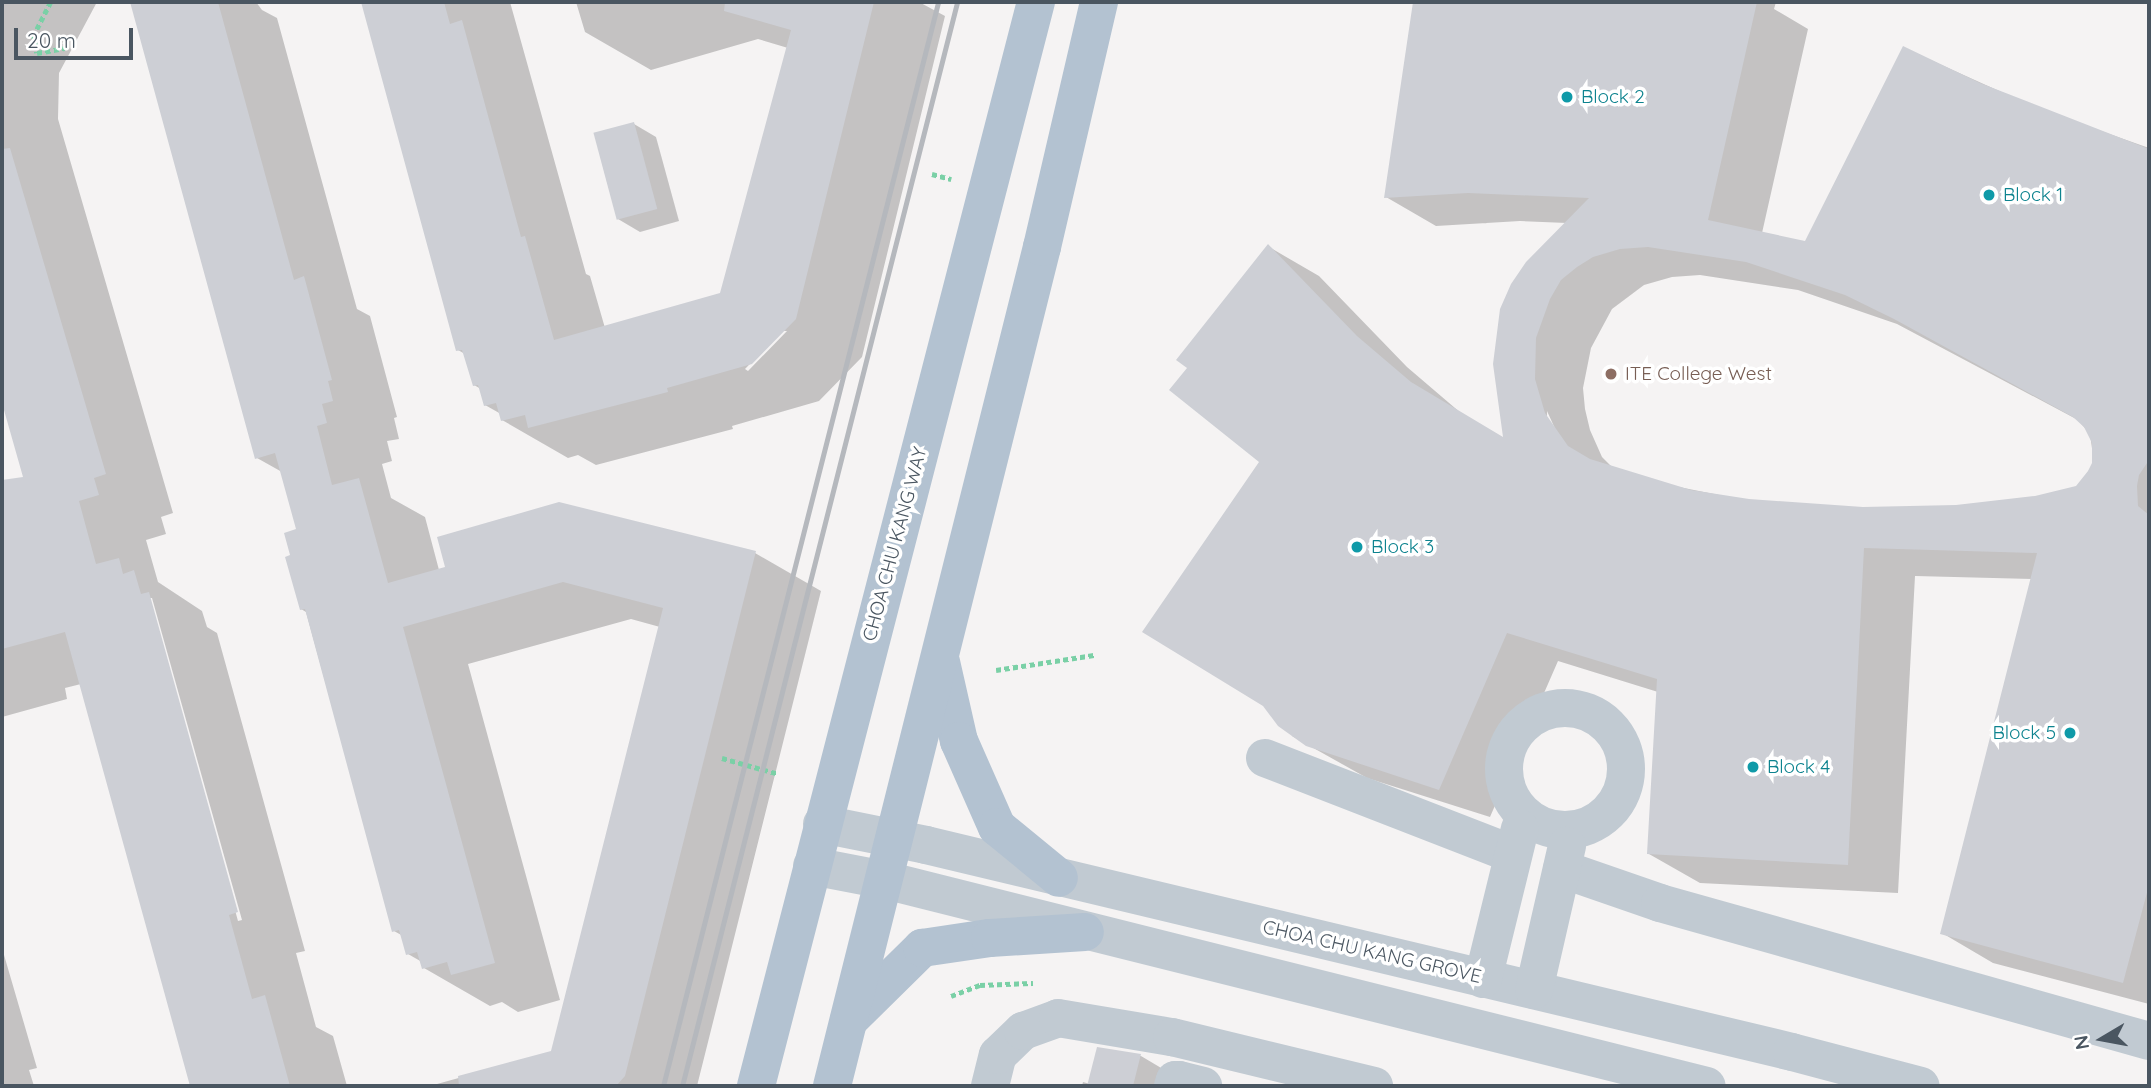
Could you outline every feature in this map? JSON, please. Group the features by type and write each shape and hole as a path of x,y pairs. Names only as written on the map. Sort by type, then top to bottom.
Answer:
{"main road":[{"name":"CHOA CHU KANG WAY","path":"756,1086 1036,2"},
{"path":"832,1086 1042,247 1099,2"},
{"path":"939,653 959,741 998,827 1059,878"},
{"path":"849,1020 922,948 990,938 1085,932"}],"street":[{"path":"1571,708 1595,715 1615,733 1625,757 1625,782 1614,806 1595,823 1571,830 1546,827 1524,814 1509,793 1504,769 1509,744 1516,733 1524,723 1546,710 1571,708"},
{"path":"1265,758 1513,854"},
{"path":"1483,979 1524,814"},
{"name":"CHOA CHU KANG GROVE","path":"822,824 896,838 1534,990 1921,1086"},
{"path":"1534,990 1571,830"},
{"path":"812,866 885,880 1085,932 1412,1011 1638,1078 1707,1086"},
{"path":"1562,869 1660,904 2149,1041"},
{"path":"990,1086 998,1055 1023,1031 1058,1018 1172,1037 1374,1086"},
{"path":"1174,1086 1175,1080 1202,1086"}],"path":[{"path":"51,2 34,35 37,53 65,48"},
{"path":"996,670 1094,655"},
{"path":"722,758 779,774"}],"building":[{"path":"130,2 218,2 294,280 304,276 332,380 328,381 333,401 322,404 327,423 317,426 332,485 359,478 388,583 445,567 437,537 559,502 756,551 625,1076 616,1086 459,1086 458,1076 551,1051 663,608 563,582 403,627 495,963 451,975 447,962 422,969 417,952 406,955 399,930 392,932 305,609 300,610 285,557 290,555 284,533 296,529 275,453 255,459"},
{"path":"361,2 444,2 450,24 462,20 521,237 525,236 554,340 720,293 791,30 724,11 725,2 874,2 796,319 752,364 667,388 668,392 528,428 525,415 501,421 496,403 484,406 478,385 473,386 462,350 456,351"},
{"path":"1413,2 1757,2 1708,220 1805,241 1903,46 1980,83 2149,149 2149,460 2139,475 2137,486 2138,506 2149,515 2149,885 2123,983 1940,934 2037,553 1864,548 1848,865 1647,854 1657,679 1507,633 1439,790 1306,746 1278,726 1263,706 1142,632 1259,462 1169,390 1187,368 1176,360 1268,244 1357,336 1411,382 1503,437 1493,364 1500,309 1511,284 1526,262 1589,198 1468,193 1384,198","holes":["1648,247 1746,262 1845,295 2073,417 2084,427 2092,443 2092,463 2088,471 2076,486 2035,496 1956,505 1863,507 1749,499 1691,490 1590,459 1568,446 1545,413 1535,379 1536,338 1550,299 1561,280 1593,257 1620,249"]},
{"path":"634,122 657,209 617,220 593,133"},
{"path":"10,148 106,474 94,478 99,495 79,501 96,564 119,558 123,574 134,570 141,594 149,592 238,912 229,915 252,999 265,995 290,1086 190,1086 65,632 2,649 2,480 23,477 2,403 2,149"},
{"path":"1097,1047 1141,1054 1133,1086 1087,1086"}],"railway":[{"path":"663,1086 938,2"},
{"path":"682,1086 957,2"}],"place":[{"name":"Block 2","path":"1567,97"},
{"name":"Block 1","path":"1989,195"},
{"name":"ITE College West","path":"1611,374"},
{"name":"Block 3","path":"1357,547"},
{"name":"Block 5","path":"2070,733"},
{"name":"Block 4","path":"1753,767"}]}
